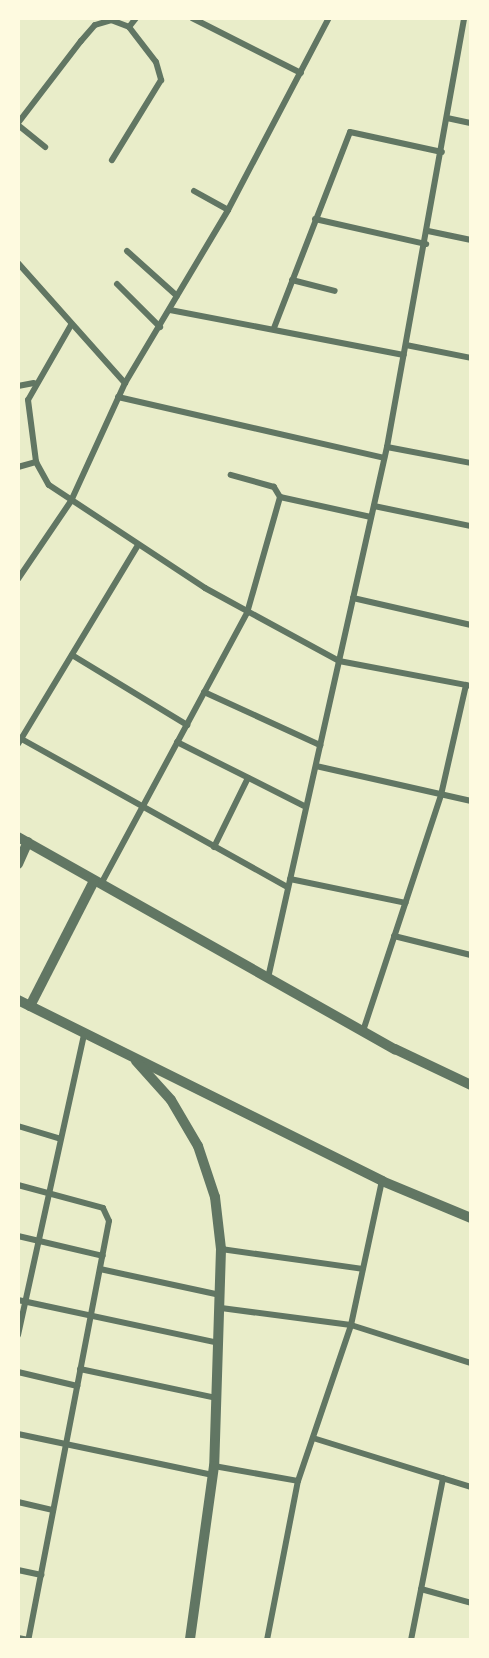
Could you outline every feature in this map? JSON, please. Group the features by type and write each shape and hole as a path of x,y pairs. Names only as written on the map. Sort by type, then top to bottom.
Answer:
{"street":[{"path":"129,27 136,18"},
{"path":"192,18 301,73"},
{"path":"18,579 71,501 125,383 228,210 329,18"},
{"path":"268,978 387,447 426,244 464,18"},
{"path":"45,147 18,124 95,25 111,20 129,27 156,62 161,80 112,160"},
{"path":"447,118 471,123"},
{"path":"274,328 350,132 442,152"},
{"path":"194,191 228,210"},
{"path":"315,219 426,244"},
{"path":"428,231 471,240"},
{"path":"127,251 177,296"},
{"path":"18,263 125,383"},
{"path":"292,280 334,291"},
{"path":"117,284 160,327"},
{"path":"170,310 274,328 404,355"},
{"path":"71,325 34,383 29,412 36,462 49,485 138,545 247,613 339,661 469,685 441,795 363,1031"},
{"path":"406,345 471,358"},
{"path":"18,386 34,383"},
{"path":"118,397 384,458"},
{"path":"387,447 471,463"},
{"path":"18,467 36,462"},
{"path":"231,475 274,487 280,497 371,517"},
{"path":"30,1006 97,883 142,808 247,613 280,497"},
{"path":"374,507 471,526"},
{"path":"138,545 19,740 288,887"},
{"path":"353,598 471,625"},
{"path":"72,655 187,725"},
{"path":"204,692 320,746"},
{"path":"177,742 306,807"},
{"path":"316,766 471,801"},
{"path":"214,848 248,778"},
{"path":"18,864 23,840 363,1031 471,1085"},
{"path":"290,879 406,903"},
{"path":"394,936 471,955"},
{"path":"18,1000 136,1061 382,1181 471,1218"},
{"path":"18,1335 21,1300 84,1034"},
{"path":"136,1061 171,1100 198,1146 215,1197 221,1249 221,1308 214,1470 190,1640"},
{"path":"18,1126 58,1138"},
{"path":"267,1640 298,1481 351,1325 382,1181"},
{"path":"18,1185 46,1192 108,1214 103,1256 28,1640 18,1638"},
{"path":"18,1236 103,1256"},
{"path":"221,1249 363,1269"},
{"path":"100,1269 221,1295"},
{"path":"21,1300 219,1343"},
{"path":"221,1308 351,1325 471,1364"},
{"path":"80,1369 217,1398"},
{"path":"18,1372 77,1386"},
{"path":"18,1434 214,1470 298,1481"},
{"path":"313,1438 471,1487"},
{"path":"411,1640 443,1478"},
{"path":"18,1502 53,1510"},
{"path":"18,1570 41,1575"},
{"path":"421,1589 471,1603"}]}
